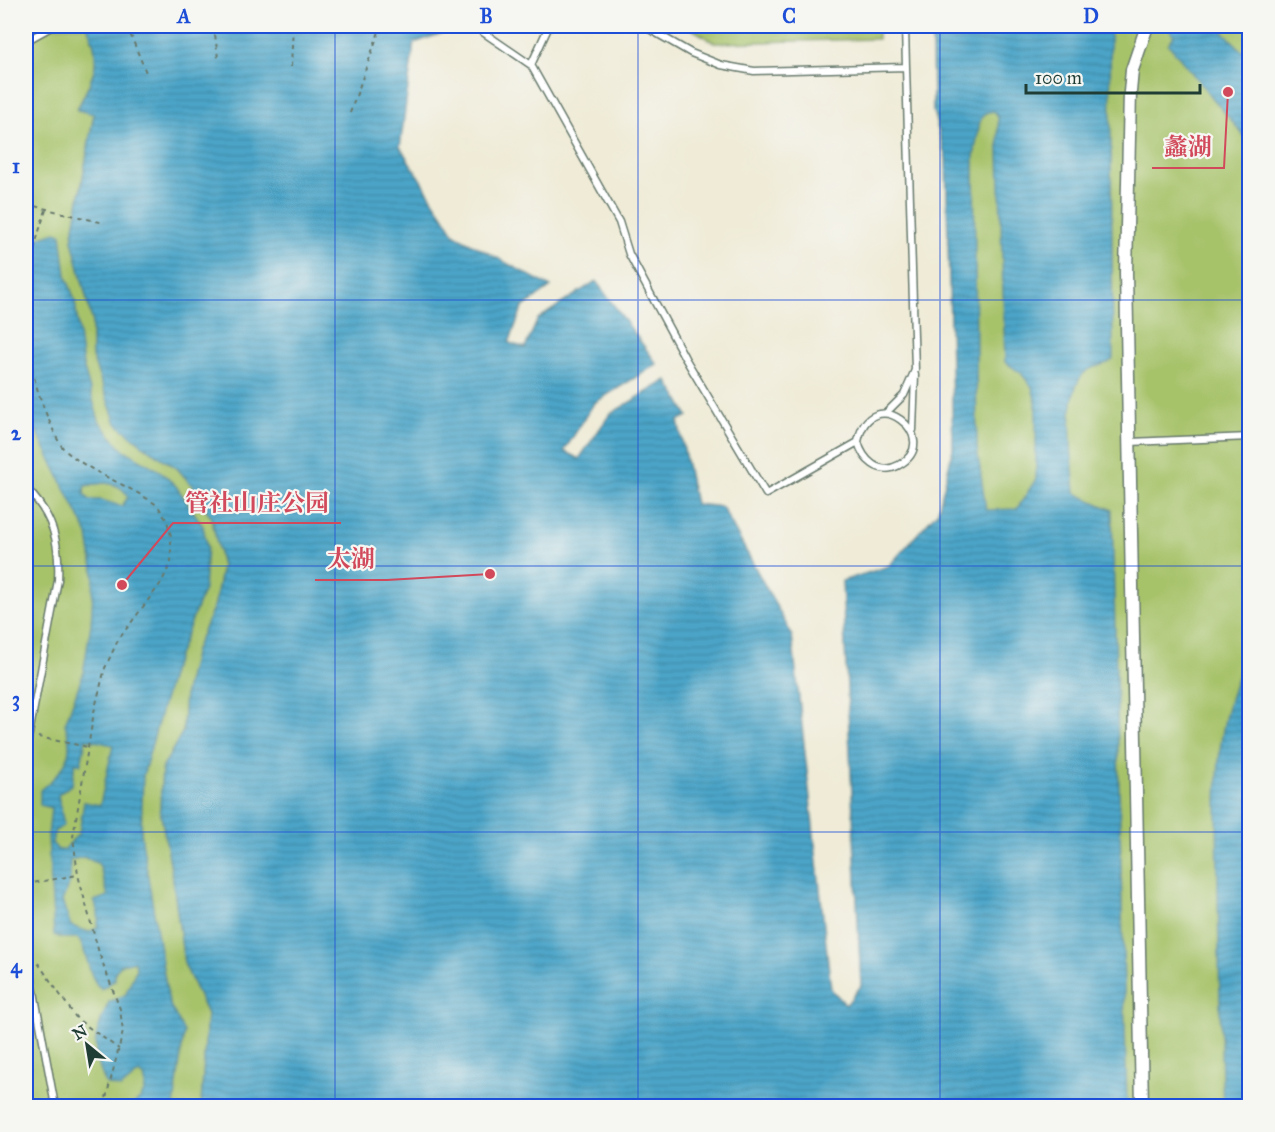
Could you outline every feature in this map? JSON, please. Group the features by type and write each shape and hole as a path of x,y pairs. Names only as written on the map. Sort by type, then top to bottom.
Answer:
{"street":[{"path":"1142,1107 1126,273 1130,92 1134,60 1148,26"}],"lane":[{"path":"26,41 53,26"},
{"path":"474,26 531,65 619,222 629,254 680,347 766,494 858,442"},
{"path":"531,65 549,26"},
{"path":"645,26 692,53 721,65 754,71 906,67"},
{"path":"905,26 915,370 913,444 907,459 891,468 870,464 860,452 858,442 863,426 869,419 886,413 904,395 915,370"},
{"path":"886,413 904,421 912,434"},
{"path":"1129,442 1250,437"},
{"path":"26,488 38,500 51,522 60,552 58,580 26,750"},
{"path":"26,948 55,1107"}],"path":[{"path":"127,26 147,75"},
{"path":"214,26 218,58"},
{"path":"291,67 292,26"},
{"path":"350,113 381,26"},
{"path":"26,204 104,223"},
{"path":"46,210 29,266 26,317 35,385 51,425 65,451 158,506 167,520 171,536 171,563 161,583 129,623 105,668 77,799 73,837 75,862 91,926 116,996 123,1032 104,1107"},
{"path":"26,575 28,596 26,610"},
{"path":"29,735 87,747"},
{"path":"26,884 78,875"},
{"path":"38,961 69,1011 119,1049"}],"green space":[{"path":"26,26 87,26 92,38 96,59 94,69 77,109 94,113 72,240 92,320 92,357 146,448 177,468 196,490 212,520 222,566 215,604 195,650 185,692 183,731 162,769 160,810 172,873 184,963 207,1014 201,1106 26,1106"},
{"path":"687,26 878,26 878,39 715,43"},
{"path":"1052,26 1176,26 1249,129 1250,673 1237,1106 1108,1106 970,465 969,130"},
{"path":"1207,26 1249,26 1249,87"}],"water":[{"path":"87,26 462,26 414,43 400,147 455,235 551,287 522,308 509,343 525,348 538,319 596,281 657,364 594,403 564,451 579,459 610,414 667,380 688,416 678,421 695,504 722,507 792,635 831,989 846,1005 861,986 842,581 889,566 938,511 953,449 946,158 933,111 932,26 1110,26 1113,359 1088,370 1077,383 1073,397 1070,430 1075,493 1112,510 1127,1106 201,1106 207,1014 184,963 172,873 160,810 162,769 183,731 185,692 195,650 215,604 222,566 212,520 196,490 177,468 146,448 116,423 92,357 92,320 72,240 94,114 77,110 94,69 96,59","holes":["993,111 998,117 1005,362 1021,373 1032,387 1036,403 1036,479 1017,509 986,510 977,448 974,157 980,121 985,113"]},
{"path":"1168,26 1218,26 1249,58 1249,142 1168,44 1174,36"},
{"path":"56,232 61,234 66,275 75,301 83,365 99,421 121,448 160,471 176,486 203,526 207,546 204,589 173,669 143,776 141,834 169,1003 184,1032 174,1106 130,1106 143,1094 144,1076 139,1073 121,1088 106,1084 97,1061 96,1043 100,1024 109,1002 125,995 136,970 135,961 122,964 115,972 115,980 101,989 93,978 78,938 62,938 54,935 48,836 51,808 40,805 40,790 56,776 66,762 69,745 65,724 83,674 91,624 94,575 88,535 26,410 26,257 31,240","holes":["112,484 124,491 128,497 122,506 101,500 90,500 84,494 85,486","86,739 113,745 100,805 84,802 79,833 64,850 58,850 52,843 54,832 64,825 58,795 72,784 75,763 81,764","84,857 99,864 108,896 94,901 98,924 97,928 89,932 71,926 62,901 70,882 70,860"]},
{"path":"1249,653 1249,1106 1223,1106 1220,1025 1218,768 1227,709 1236,680"}],"place":[{"name":"蠡湖","path":"1228,92"},
{"name":"太湖","path":"490,574"},
{"name":"管社山庄公园","path":"122,585"}]}
